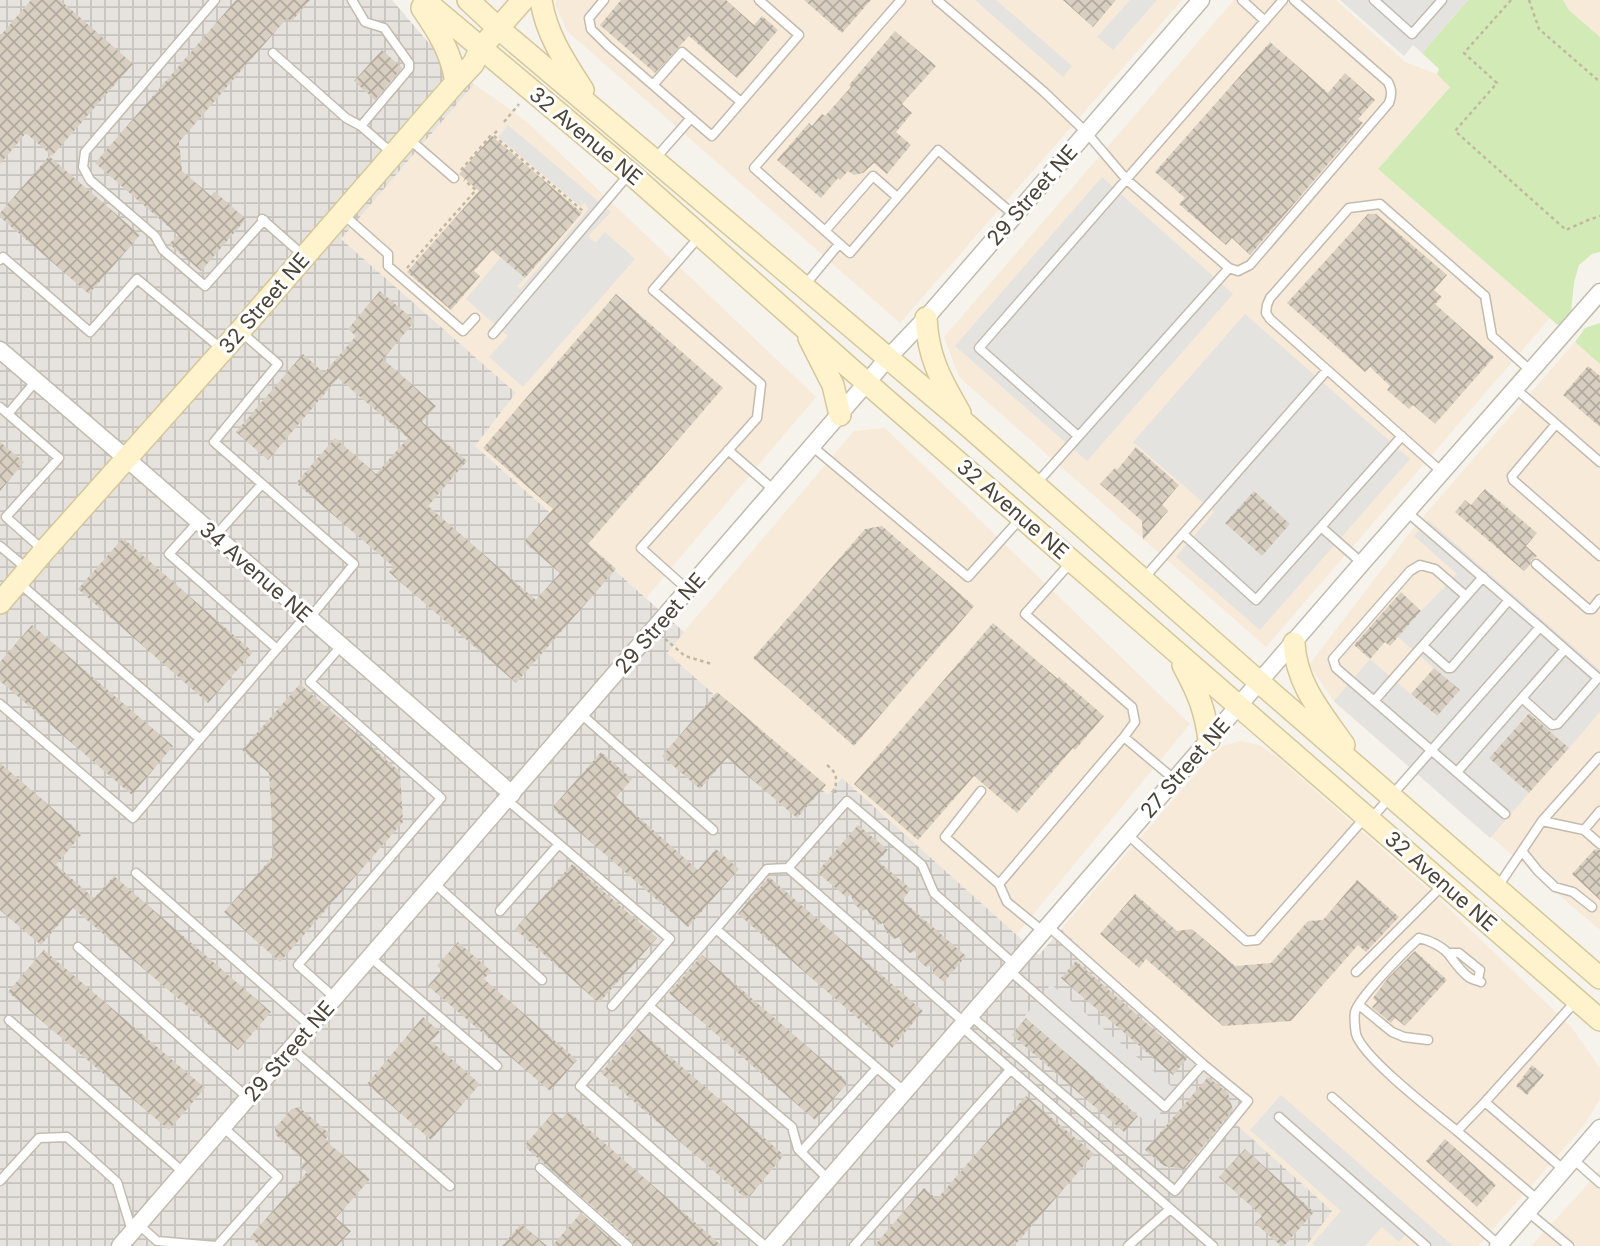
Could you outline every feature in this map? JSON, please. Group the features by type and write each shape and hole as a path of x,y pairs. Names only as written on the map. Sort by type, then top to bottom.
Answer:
{"main road":[{"path":"417,0 448,50 456,82"},
{"name":"32 Avenue NE","path":"424,0 701,234 867,384 1600,1020"},
{"name":"32 Avenue NE","path":"468,0 966,425 1600,978"},
{"name":"32 Street NE","path":"0,603 473,64 481,48 523,0"},
{"path":"541,0 545,21 563,60 598,113"},
{"path":"926,318 931,354 966,425"},
{"path":"803,327 833,385 840,415"},
{"path":"1294,643 1301,678 1316,705 1363,772"},
{"path":"1175,651 1198,692 1204,708 1209,740"}],"street":[{"name":"29 Street NE","path":"120,1246 1201,0"},
{"name":"27 Street NE","path":"771,1246 1600,292"},
{"name":"34 Avenue NE","path":"0,351 308,617 509,797"},
{"path":"1499,1245 1600,1128"}],"lane":[{"path":"215,0 85,152 83,167 90,180 155,236 163,250 205,286 262,218 304,256"},
{"path":"352,0 365,22 384,28 409,63 409,69 361,125"},
{"path":"604,0 589,18 591,29 712,136 799,35 759,0"},
{"path":"901,0 754,168 850,253 938,150 1014,215"},
{"path":"937,0 1043,91 1086,132 1127,180 1229,268 1238,271 1250,265 1389,103 1392,95 1388,82 1294,0"},
{"path":"1242,0 1265,21"},
{"path":"1078,436 979,348 1283,0"},
{"path":"1374,0 1412,34 1442,0"},
{"path":"653,85 682,51 741,102"},
{"path":"273,53 345,118 458,177"},
{"path":"654,160 691,118"},
{"path":"493,334 630,173"},
{"path":"825,231 873,176 897,197"},
{"path":"1443,472 1270,319 1266,313 1266,304 1270,298 1349,208 1380,204 1485,296 1492,337 1531,371"},
{"path":"342,213 388,254 388,266 463,331 475,318"},
{"path":"688,590 641,548 757,418 761,384 653,290 701,234"},
{"path":"803,288 839,244"},
{"path":"0,260 3,257 90,332 137,279 223,350"},
{"path":"1035,485 1229,268"},
{"path":"0,704 133,818 277,649 354,564 214,442 278,364 240,331"},
{"path":"1143,580 1327,370"},
{"path":"8,414 36,382"},
{"path":"1516,389 1600,462"},
{"path":"0,407 59,458 6,517 44,551"},
{"path":"1556,424 1512,476 1513,480 1600,556"},
{"path":"1183,534 1256,600 1402,436"},
{"path":"813,447 968,577 1022,517"},
{"path":"728,450 775,491"},
{"path":"215,537 262,484"},
{"path":"1407,512 1598,678 1558,724 1552,725 1522,698"},
{"path":"198,522 169,554 277,649"},
{"path":"1321,527 1362,563"},
{"path":"0,546 23,576 200,738"},
{"path":"999,884 1135,722 1132,707 1026,614 1072,561"},
{"path":"1536,564 1588,609 1592,609 1600,599"},
{"path":"1466,596 1435,569 1420,565 1410,571 1334,659 1336,668 1505,814"},
{"path":"1374,701 1483,577"},
{"path":"1423,646 1451,668 1509,600"},
{"path":"1128,835 1246,941 1256,940 1361,822 1370,820 1540,627"},
{"path":"335,998 298,965 441,798 310,682 341,646"},
{"path":"1457,772 1565,649"},
{"path":"581,714 713,830"},
{"path":"1124,737 1175,780"},
{"path":"1496,888 1542,821 1600,757"},
{"path":"765,1246 580,1086 767,869 788,868 966,1022 1174,1191 1248,1101 1046,929 1007,902 999,884 945,837 981,792"},
{"path":"509,797 559,844 670,939 612,1006"},
{"path":"788,868 847,801 922,864 934,893 1165,1107 1203,1064"},
{"path":"1584,830 1600,811"},
{"path":"1542,821 1584,830 1600,844"},
{"path":"500,911 559,844"},
{"path":"1522,851 1555,887 1573,892 1592,907"},
{"path":"136,873 310,1026"},
{"path":"434,883 542,980"},
{"path":"1356,972 1444,884"},
{"path":"716,929 905,1092"},
{"path":"1480,981 1480,970 1459,953 1449,953 1432,942 1419,939 1366,994 1355,1012 1356,1034 1371,1056 1457,1131 1533,1206 1569,1246"},
{"path":"78,947 248,1098"},
{"path":"370,957 497,1066"},
{"path":"1457,1131 1577,999"},
{"path":"1359,1005 1392,1031 1404,1037 1428,1040"},
{"path":"649,1006 792,1127 798,1149 829,1180"},
{"path":"9,1020 183,1172"},
{"path":"966,1022 1010,1070 1213,1246"},
{"path":"291,1048 450,1186"},
{"path":"801,1152 876,1069"},
{"path":"854,1246 1010,1070"},
{"path":"1332,1097 1499,1245"},
{"path":"1485,1102 1569,1165 1600,1183"},
{"path":"1279,1117 1426,1246"},
{"path":"0,1181 38,1138 67,1137 117,1182 135,1228 157,1241 216,1246 278,1177 223,1127"},
{"path":"540,1168 628,1246"},
{"path":"1128,1246 1170,1209"}],"path":[{"path":"1511,0 1464,53 1497,83 1455,131 1566,230 1600,216"},
{"path":"1529,0 1539,29 1600,82"},
{"path":"504,122 524,99"},
{"path":"405,270 476,190 458,177 497,131"},
{"path":"491,136 584,212"},
{"path":"407,258 412,262"},
{"path":"654,630 685,656 712,664"},
{"path":"827,765 837,778 835,793"}],"shaded area":[{"path":"0,0 392,0 428,42 474,84 341,239 516,393 475,446 684,632 667,653 828,795 842,778 1039,955 1061,929 1250,1107 1236,1124 1332,1211 1306,1246 0,1246"},
{"path":"557,0 1182,0 900,323 567,31 555,4"},
{"path":"975,0 996,0 1072,66 1063,77"},
{"path":"1130,0 1157,0 1113,50 1097,37"},
{"path":"1234,0 1336,0 1405,62 1437,74 1450,86 1378,169 1550,318 1266,647 959,377 944,337"},
{"path":"1340,0 1468,0 1422,53 1413,45 1404,56"},
{"path":"1563,0 1600,0 1600,37 1569,10"},
{"path":"474,84 526,121 816,397 646,598 475,446 516,393 341,239"},
{"path":"508,125 611,212 589,235 590,239 596,242 605,232 635,259 523,387 489,357 508,336 466,299 501,257 525,278 517,287 521,288 588,208 585,203 581,207 498,137"},
{"path":"1102,177 1233,294 1087,461 955,346"},
{"path":"1245,314 1410,459 1260,630 1176,557 1214,512 1133,442"},
{"path":"1575,342 1600,364 1600,930 1336,704 1309,665 1415,526"},
{"path":"885,428 1190,724 1016,935 842,779 828,795 666,653 854,431"},
{"path":"1428,520 1600,670 1600,712 1569,748 1529,712 1489,758 1529,793 1490,838 1334,701 1370,659 1436,716 1459,690 1398,637 1457,574 1414,536"},
{"path":"1241,741 1259,745 1277,757 1439,899 1572,1028 1600,1068 1600,1099 1582,1128 1478,1246 1306,1246 1332,1211 1236,1124 1250,1107 1061,929 1214,753 1223,746"},
{"path":"1051,984 1178,1092 1150,1125 1024,1017"},
{"path":"1281,1095 1453,1246 1418,1246 1405,1235 1399,1242 1382,1227 1365,1246 1312,1244 1341,1211 1250,1130"},
{"path":"1600,1170 1600,1246 1531,1246 1578,1195"}],"green space":[{"path":"1468,0 1563,0 1569,10 1600,37 1600,252 1592,254 1579,265 1574,282 1571,313 1559,326 1378,169 1450,87 1437,74 1439,69 1422,53"},
{"path":"1600,323 1600,364 1575,342 1585,328"}],"building":[{"path":"31,0 60,0 133,64 52,156 26,133 0,164 0,36"},
{"path":"236,0 310,0 291,22 287,18 179,142 182,171 211,196 215,192 246,219 201,271 169,244 178,235 95,163"},
{"path":"621,0 726,0 754,25 762,16 778,30 737,78 689,36 655,73 600,25"},
{"path":"804,0 871,0 842,33"},
{"path":"1063,0 1116,0 1093,27"},
{"path":"895,31 936,66 902,104 912,113 896,132 911,145 887,174 874,163 863,173 854,175 848,171 840,180 838,178 821,198 777,160 809,123 812,126 822,114 825,116"},
{"path":"1270,42 1328,93 1345,73 1375,100 1358,119 1363,123 1250,255 1232,238 1226,245 1179,204 1185,198 1155,172"},
{"path":"382,50 402,68 375,100 354,81"},
{"path":"492,136 582,213 525,278 492,250 474,271 480,276 451,310 407,272 479,191 459,174"},
{"path":"49,156 140,235 89,294 0,217 0,213"},
{"path":"1368,214 1376,214 1447,275 1434,290 1442,297 1435,304 1494,357 1435,424 1413,405 1409,409 1387,390 1390,386 1370,367 1365,372 1287,303"},
{"path":"380,291 415,321 383,359 436,406 422,422 467,461 428,506 536,600 560,573 524,542 553,509 483,448 616,294 723,388 588,544 616,569 516,683 389,572 394,567 296,483 335,438 376,474 408,438 338,378 268,460 236,432 303,354 324,373 356,336 348,329"},
{"path":"1588,366 1600,376 1600,427 1563,395"},
{"path":"0,442 24,462 0,491"},
{"path":"1136,447 1179,485 1162,505 1168,511 1143,540 1142,521 1100,484 1115,468 1117,470"},
{"path":"1485,489 1537,533 1526,546 1537,556 1524,571 1455,512 1465,500 1471,505"},
{"path":"1254,491 1290,524 1262,556 1225,523"},
{"path":"882,526 974,606 854,746 753,658 865,529"},
{"path":"123,538 253,652 208,703 78,589"},
{"path":"1401,592 1421,611 1390,646 1385,642 1370,659 1354,645"},
{"path":"993,623 1104,716 1017,813 974,776 918,840 854,784"},
{"path":"32,625 173,746 132,795 0,681 0,662"},
{"path":"1434,668 1460,690 1437,716 1411,694"},
{"path":"300,684 400,772 403,822 280,962 224,912 274,855 269,773 242,750"},
{"path":"717,692 826,785 797,818 727,758 700,789 662,756"},
{"path":"1529,713 1569,748 1529,793 1489,758"},
{"path":"601,752 632,779 616,797 698,870 716,849 739,869 688,927 552,808"},
{"path":"0,763 82,834 56,865 94,898 114,876 271,1012 238,1050 73,908 41,945 0,910"},
{"path":"858,825 888,850 878,861 911,889 902,900 966,956 944,982 934,974 931,965 926,967 915,951 910,953 903,946 899,937 894,939 886,932 883,923 878,925 867,909 862,911 854,904 851,895 846,897 817,872"},
{"path":"1595,849 1600,850 1600,900 1572,874"},
{"path":"572,864 657,938 599,1003 515,929"},
{"path":"769,877 923,1011 892,1048 738,914"},
{"path":"1357,880 1399,917 1366,952 1358,945 1291,1021 1223,1026 1146,959 1139,968 1100,934 1135,894 1177,931 1192,929 1235,966 1271,963 1308,921 1323,920"},
{"path":"458,942 491,971 484,979 577,1060 550,1091 428,986 442,970 437,966"},
{"path":"44,950 205,1088 169,1130 8,992"},
{"path":"1415,951 1447,980 1405,1026 1395,1018 1391,1023 1372,1007 1377,1002 1373,998 1388,978"},
{"path":"702,955 848,1082 815,1120 669,993"},
{"path":"1076,961 1187,1059 1173,1075 1061,978"},
{"path":"423,1017 440,1032 431,1041 480,1084 431,1140 367,1084"},
{"path":"1026,1018 1138,1116 1124,1132 1012,1035"},
{"path":"638,1029 784,1155 750,1196 745,1198 601,1073"},
{"path":"1532,1065 1544,1075 1527,1095 1516,1086"},
{"path":"1208,1077 1228,1093 1233,1110 1184,1169 1164,1166 1145,1150"},
{"path":"1026,1096 1094,1154 1014,1246 874,1246 924,1188 937,1199"},
{"path":"299,1107 330,1134 325,1140 370,1179 336,1218 351,1231 337,1246 260,1246 250,1237 307,1172 300,1167 305,1161 276,1135 275,1128 292,1109"},
{"path":"554,1112 562,1119 569,1112 722,1246 634,1246 632,1241 524,1146"},
{"path":"1445,1139 1496,1185 1477,1207 1426,1161"},
{"path":"1245,1149 1314,1212 1284,1246 1255,1223 1262,1216 1219,1177"},
{"path":"581,1213 618,1246 552,1246"},
{"path":"521,1224 547,1246 502,1246"}]}
